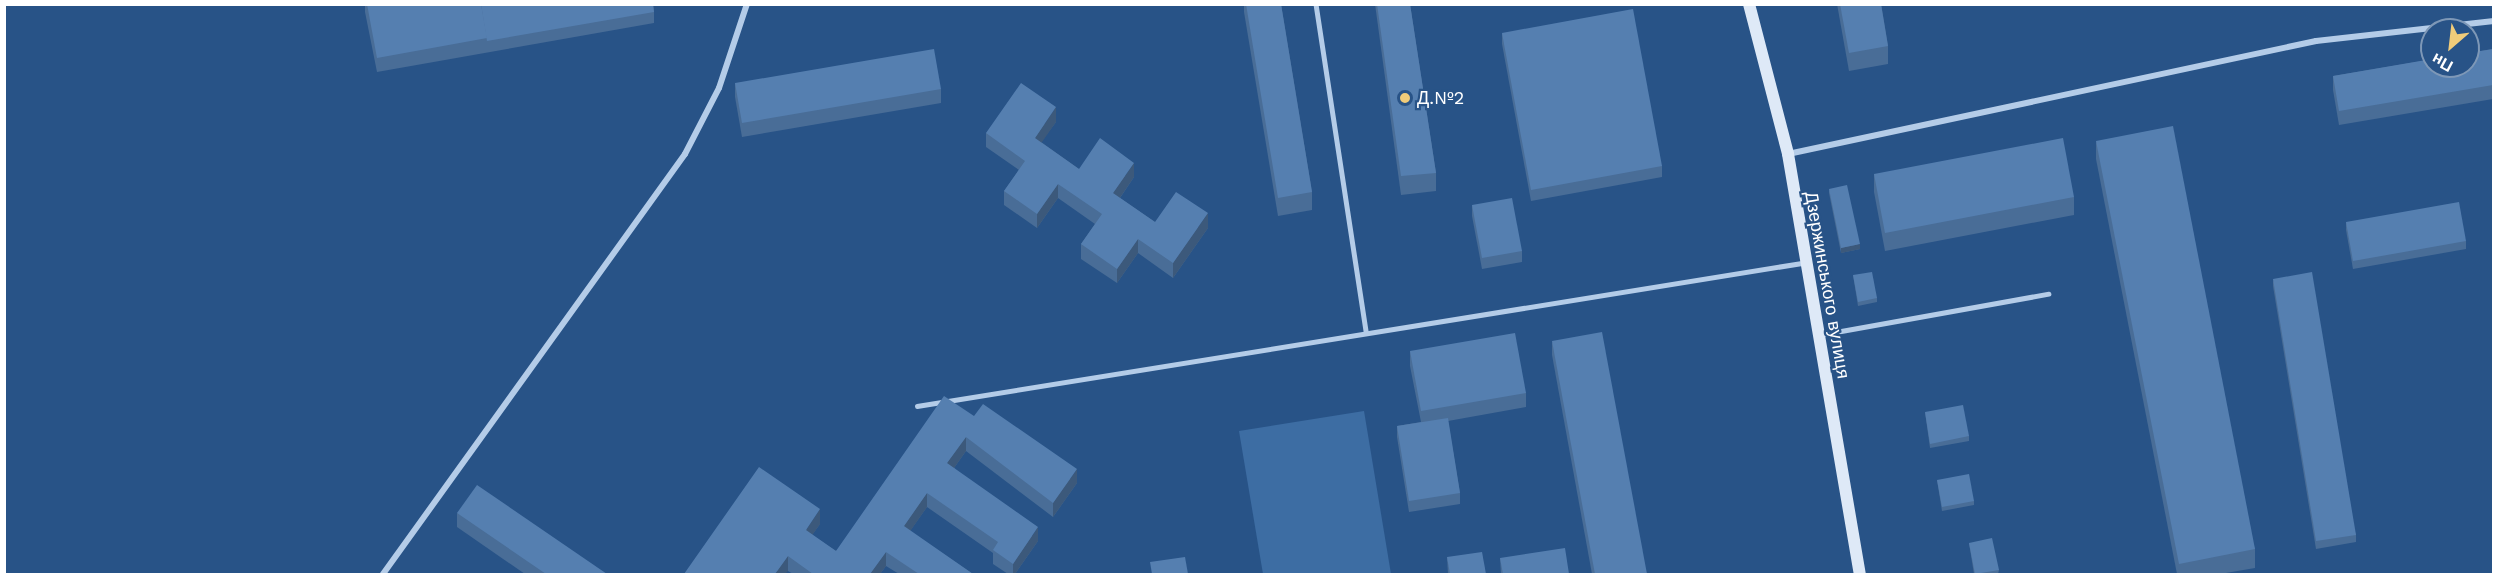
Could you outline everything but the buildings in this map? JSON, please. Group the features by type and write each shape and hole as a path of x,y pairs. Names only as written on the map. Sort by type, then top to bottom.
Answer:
{"main road":[{"name":"Дзержинського вулиця","path":"1749,4 1788,154 1802,263 1860,574"}],"street":[{"path":"383,574 686,154 719,88 747,4"},
{"path":"1788,154 2316,41 2493,21"}],"lane":[{"path":"1316,4 1366,332"},
{"path":"917,406 1802,263"},
{"path":"1816,336 2048,294"}],"shaded area":[{"path":"1364,411 1391,574 1263,574 1239,431"}],"place":[{"name":"Д.№2","path":"1405,98"}]}
